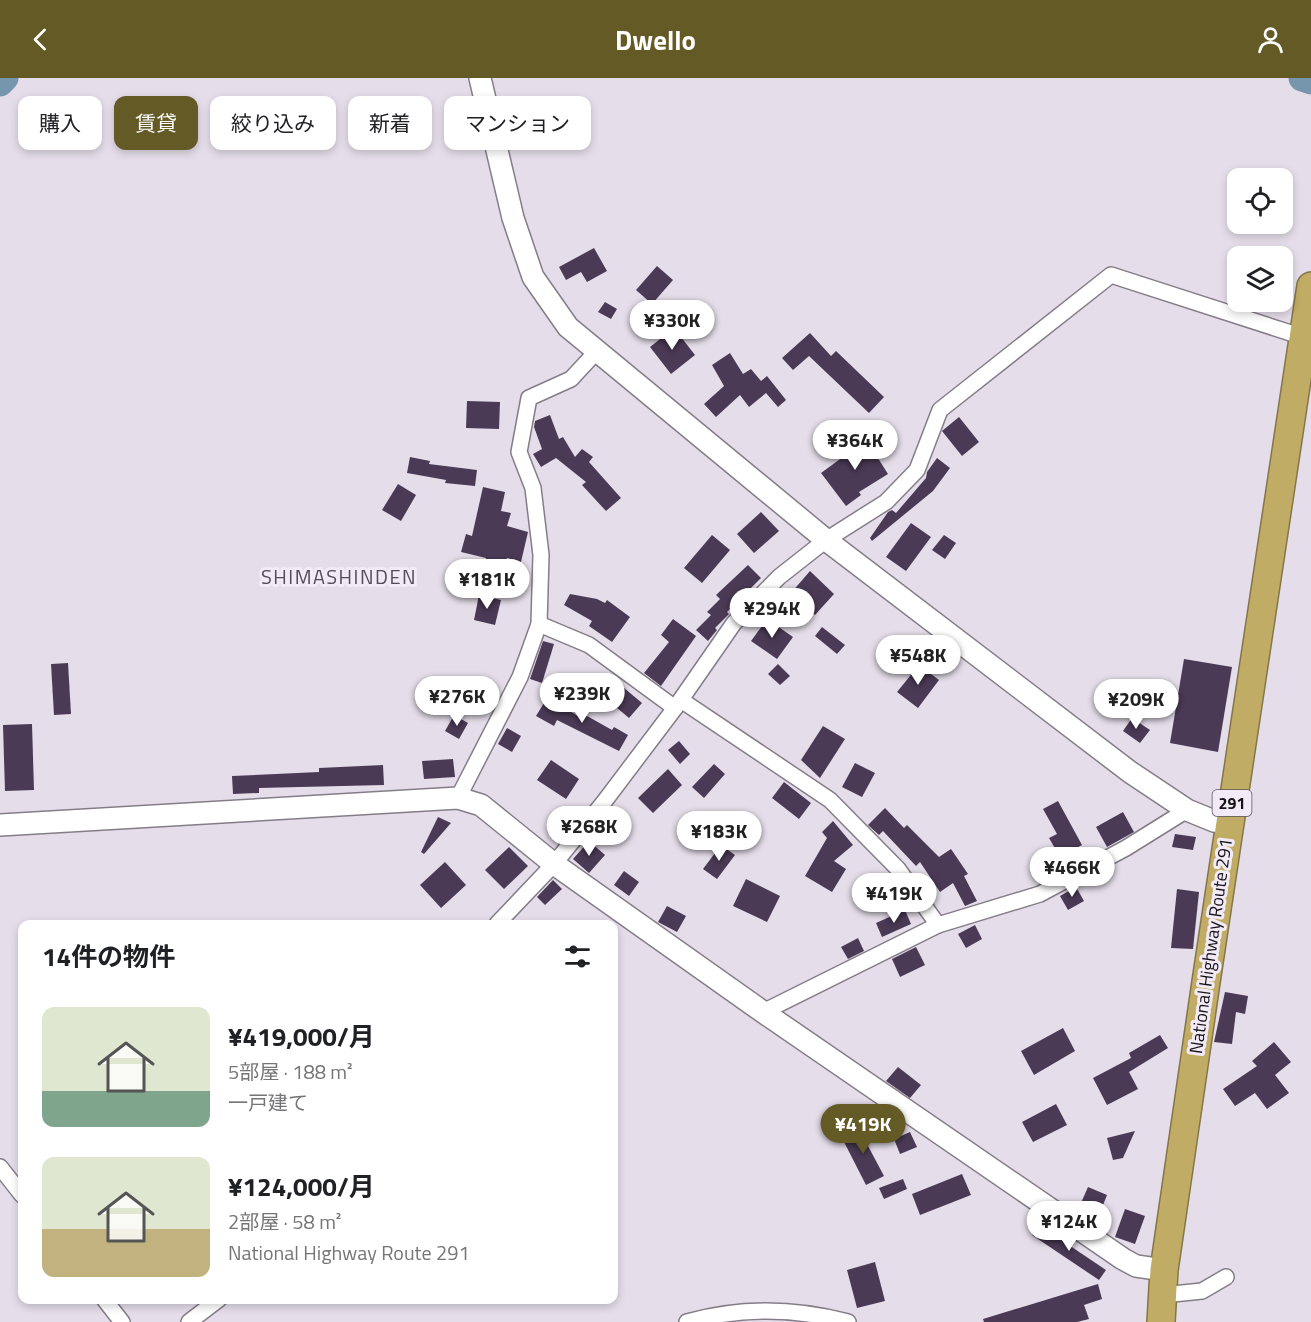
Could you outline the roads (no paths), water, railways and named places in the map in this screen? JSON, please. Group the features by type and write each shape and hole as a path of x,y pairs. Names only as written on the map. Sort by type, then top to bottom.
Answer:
{"highway":[{"name":"National Highway Route 291","path":"1161,1322 1164,1283 1229,823 1311,286"}],"street":[{"path":"480,78 513,218 533,277 568,327 826,540 1130,772 1187,810 1214,821 1229,823"},
{"path":"501,920 554,864 678,704 734,623 779,577 826,540 886,502 917,470 940,410 1111,275 1303,337"},
{"path":"458,798 520,677 539,624 541,555 533,488 519,452 521,428 529,399 571,379 596,352"},
{"path":"539,624 589,645 830,800 898,869 938,925"},
{"path":"0,825 458,798 481,805 554,864 763,1012 1123,1259 1164,1283 1202,1291 1226,1277"},
{"path":"763,1012 938,925 1040,894 1126,848 1187,810"},
{"path":"0,1167 18,1191"},
{"path":"108,1304 122,1322"},
{"path":"189,1322 212,1304"},
{"path":"687,1322 721,1313 759,1310 848,1322"}],"waterway":[{"path":"0,83 5,78"},
{"path":"1302,78 1311,81"}],"district":[{"name":"SHIMASHINDEN","path":"339,577"}]}
